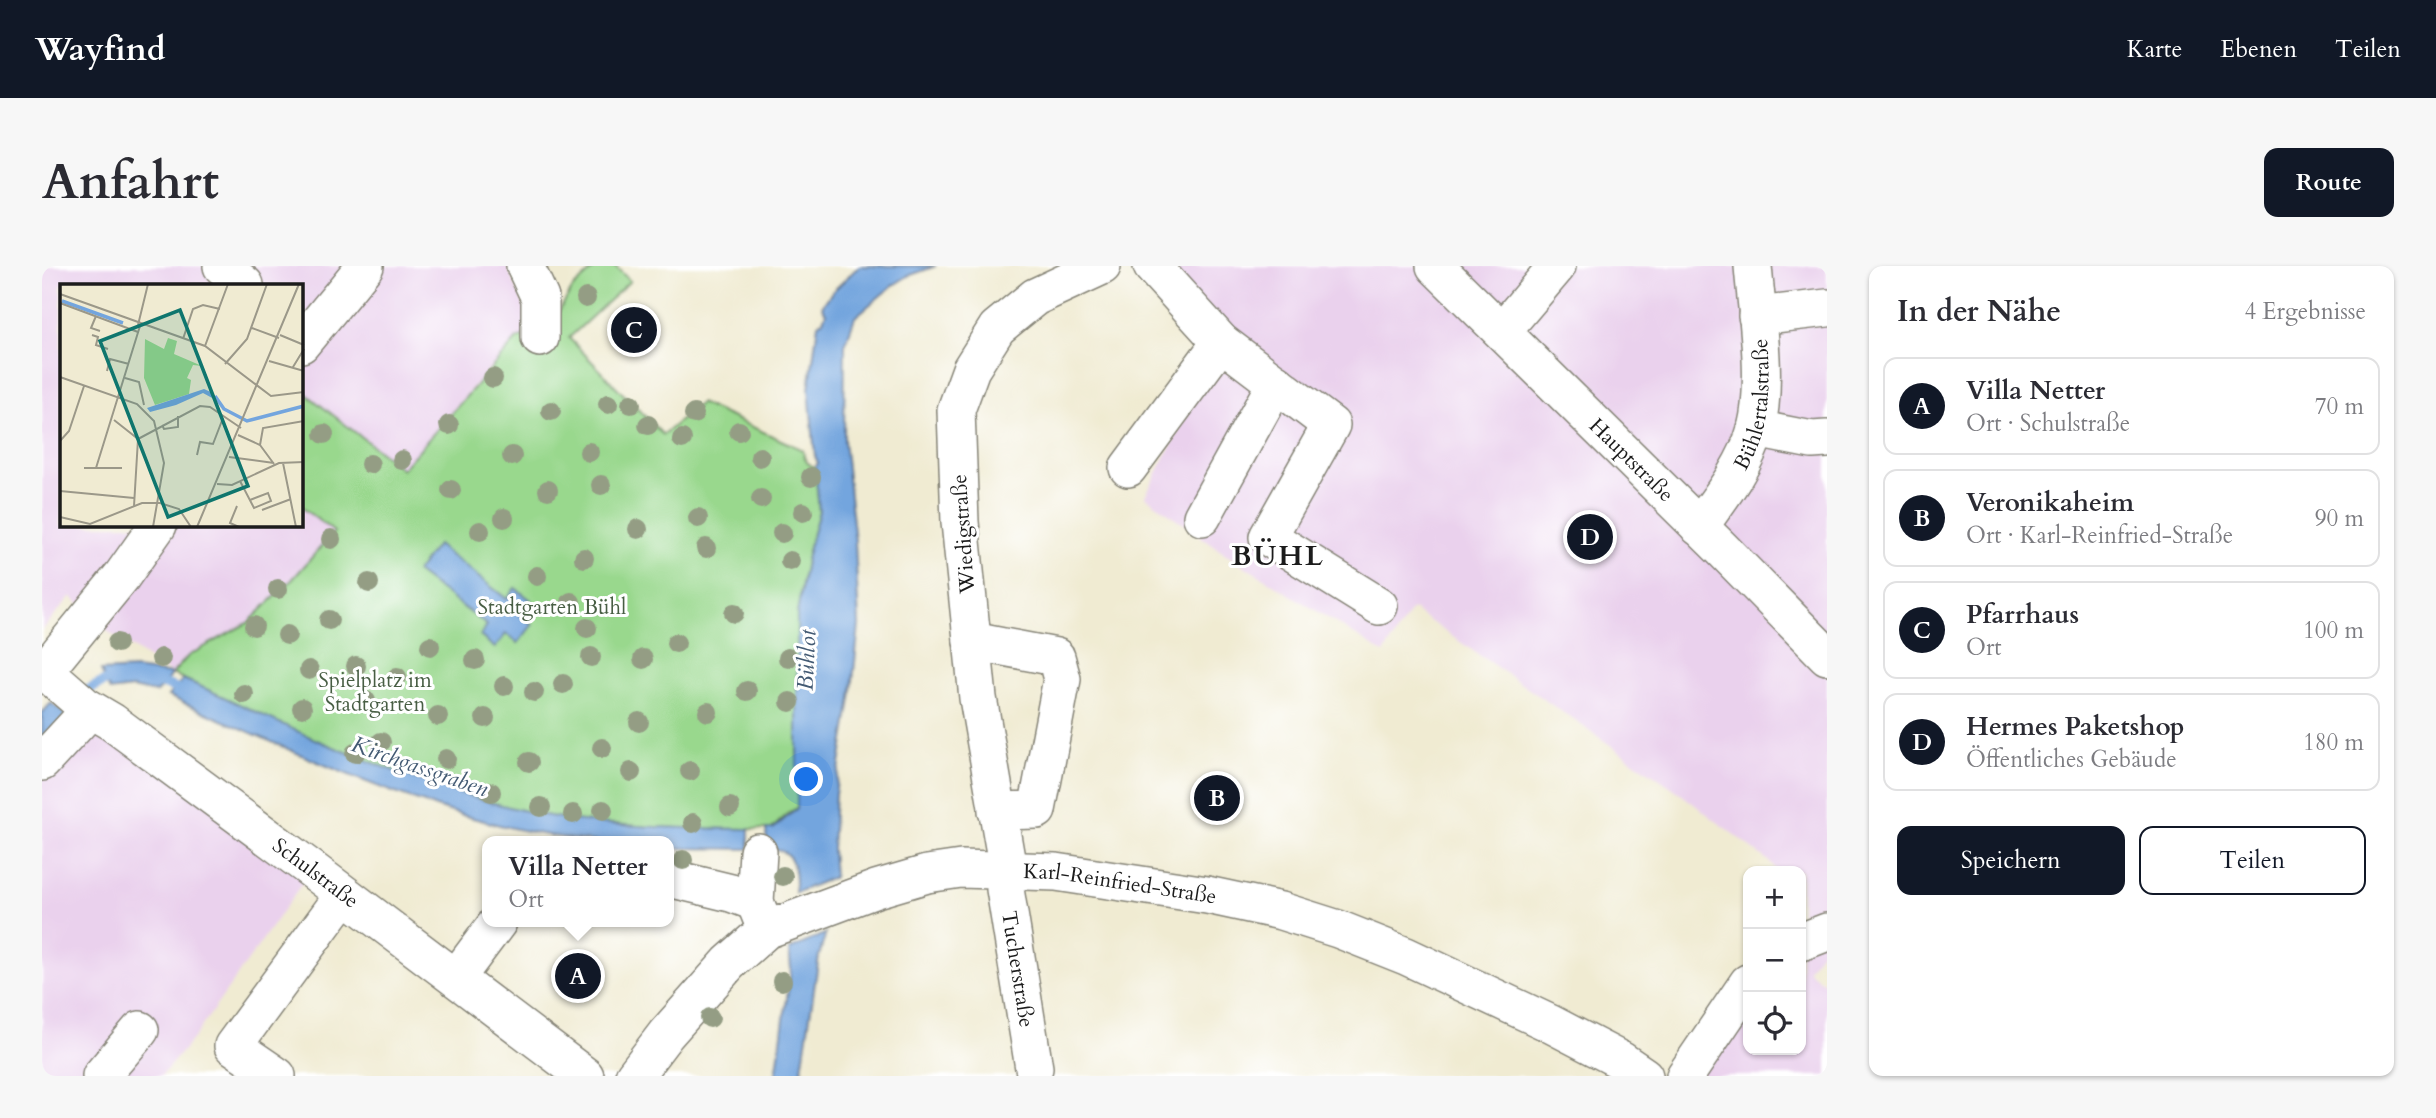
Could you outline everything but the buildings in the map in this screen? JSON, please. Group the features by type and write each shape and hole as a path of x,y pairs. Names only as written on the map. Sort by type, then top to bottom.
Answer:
{"street":[{"path":"222,266 244,284"},
{"path":"303,338 365,266"},
{"path":"525,266 540,298 540,338"},
{"name":"Wiedigstraße","path":"1008,870 978,698 960,523 956,410 971,369 997,328 1035,297 1102,266"},
{"path":"1152,266 1221,342 1331,425 1268,537 1379,606"},
{"name":"Hauptstraße","path":"1435,266 1827,656"},
{"path":"1502,331 1557,266"},
{"name":"Bühlertalstraße","path":"1699,527 1726,490 1756,429 1760,396 1753,266"},
{"path":"1757,316 1827,308"},
{"path":"1128,468 1221,342"},
{"path":"1202,517 1276,383"},
{"path":"1756,429 1812,440 1827,439"},
{"path":"42,762 66,690 122,576 158,527"},
{"path":"972,641 1056,657 1062,679 1037,810 998,811"},
{"name":"Schulstraße","path":"66,690 585,1076"},
{"path":"758,852 770,918"},
{"name":"Karl-Reinfried-Straße","path":"634,1076 666,1034 770,918 835,903 927,873 961,869 1056,872 1207,895 1281,911 1338,929 1406,956 1549,1023 1622,1060 1644,1076"},
{"name":"Tucherstraße","path":"1008,870 1005,889 1036,1073"},
{"path":"674,879 731,893 770,918"},
{"path":"277,1076 233,1046 344,895"},
{"path":"456,978 494,927"},
{"path":"1806,940 1827,932"},
{"path":"1685,1076 1743,990"},
{"path":"101,1076 140,1030"}],"shaded area":[{"path":"42,266 507,266 525,308 528,335 491,366 402,469 305,394 303,396 303,284 60,284 60,527 303,527 303,508 335,532 291,581 248,622 188,656 172,674 110,633 71,596 42,630"},
{"path":"1146,266 1827,266 1827,944 1807,970 1827,985 1827,1076 1679,1076 1743,993 1743,1055 1806,1055 1806,866 1773,866 1673,788 1412,609 1384,653 1225,554 1145,496 1227,338"},
{"path":"97,712 312,869 195,1036 161,1076 42,1076 42,774"}],"green space":[{"name":"Stadtgarten Bühl","path":"597,266 615,266 630,281 569,338 663,435 700,403 803,450 806,461 815,467 819,511 807,555 797,614 797,808 772,829 676,828 605,823 561,818 500,805 389,771 172,674 188,656 249,622 291,581 334,532 303,509 305,393 402,469 517,339 555,317 573,288"}],"water":[{"name":"Bühlot","path":"859,266 936,266 908,276 892,286 855,317 845,345 844,440 855,541 859,625 851,699 835,794 832,849 834,877 795,893 792,862 784,852 767,849 766,829 773,829 797,808 797,614 807,555 819,511 815,467 818,463 815,456 809,389 818,324 826,313 822,306 832,292"},
{"path":"437,545 507,599 515,588 531,600 520,615 533,624 518,643 506,634 495,648 480,636 487,625 416,572"},
{"path":"135,669 172,674 156,693 132,688 110,691 101,671"},
{"path":"183,679 348,753 421,780 521,810 577,820 635,826 749,829 749,849 674,848 674,836 554,836 479,820 373,785 168,696"},
{"path":"51,703 68,716 42,745 42,713"},
{"path":"826,933 819,956 801,1076 776,1076 791,969 789,950"}],"waterway":[{"name":"Kirchgassgraben","path":"82,693 108,680 116,679"},
{"name":"Kirchgassgraben","path":"152,680 187,692"}],"place":[{"name":"Pfarrhaus","path":"634,330"},
{"name":"Hermes Paketshop","path":"1590,537"},
{"name":"Veronikaheim","path":"1217,798"},
{"name":"Villa Netter","path":"578,976"}],"district":[{"name":"BÜHL","path":"1278,555"}],"park label":[{"name":"Spielplatz im Stadtgarten","path":"375,692"}]}
